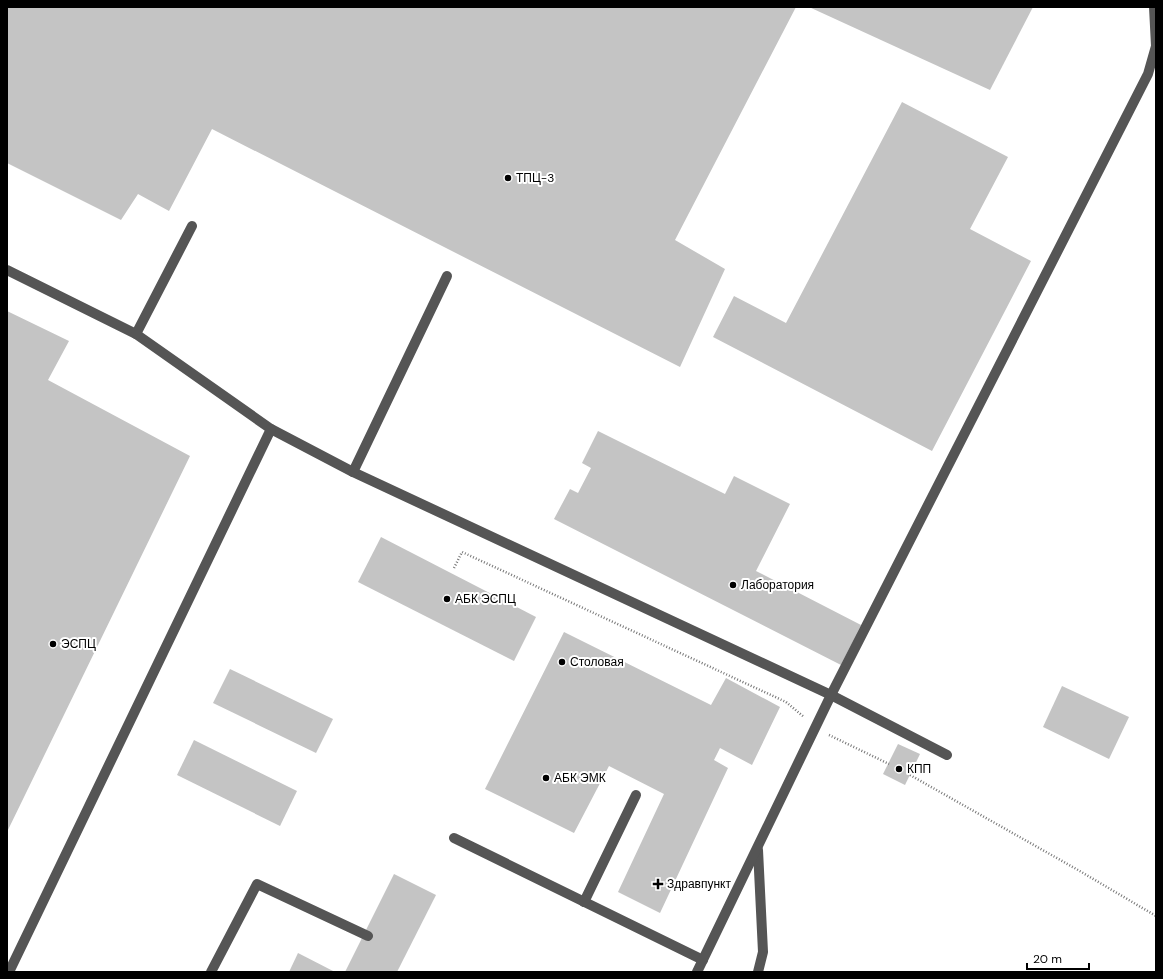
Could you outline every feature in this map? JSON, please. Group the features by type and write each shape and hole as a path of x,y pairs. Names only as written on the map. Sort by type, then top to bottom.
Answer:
{"lane":[{"path":"697,972 831,695 1148,74 1156,46 1154,7"},
{"path":"136,334 192,226"},
{"path":"7,270 136,334 271,429 353,472 831,695 947,755"},
{"path":"353,472 447,276"},
{"path":"9,972 271,429"},
{"path":"584,902 636,795"},
{"path":"454,838 703,960"},
{"path":"758,848 763,952 758,972"},
{"path":"211,972 257,884 368,936"}],"path":[{"path":"454,568 462,552 786,702 815,728 889,764"},
{"path":"910,775 1156,916"}],"building":[{"name":"ТПЦ-3","path":"7,7 796,7 675,240 725,269 680,367 212,129 169,211 138,194 121,220 7,163"},
{"path":"809,7 1033,7 990,90"},
{"path":"902,102 1008,157 970,229 1031,261 932,451 713,337 734,296 786,323"},
{"name":"ЭСПЦ","path":"7,311 69,341 48,380 190,456 7,832"},
{"name":"Лаборатория","path":"598,431 725,494 734,476 790,504 756,571 861,625 841,665 554,519 570,489 578,493 591,468 582,463"},
{"name":"АБК ЭСПЦ","path":"381,537 536,617 514,661 358,582"},
{"name":"АБК ЭМК","path":"564,632 711,705 726,678 780,707 752,765 720,748 714,760 728,768 660,913 618,892 664,794 609,766 574,833 485,789"},
{"path":"230,669 333,719 316,753 213,703"},
{"path":"1062,686 1129,717 1109,759 1043,727"},
{"path":"194,740 297,791 280,826 177,775"},
{"name":"КПП","path":"898,744 920,754 905,785 883,774"},
{"path":"394,874 436,895 397,972 345,972"},
{"path":"298,953 335,972 289,972"}],"place":[{"name":"ТПЦ-3","path":"508,178"},
{"name":"Лаборатория","path":"733,585"},
{"name":"АБК ЭСПЦ","path":"447,599"},
{"name":"ЭСПЦ","path":"53,644"},
{"name":"Столовая","path":"562,662"},
{"name":"КПП","path":"899,769"},
{"name":"АБК ЭМК","path":"546,778"},
{"name":"Здравпункт","path":"658,884"}]}
